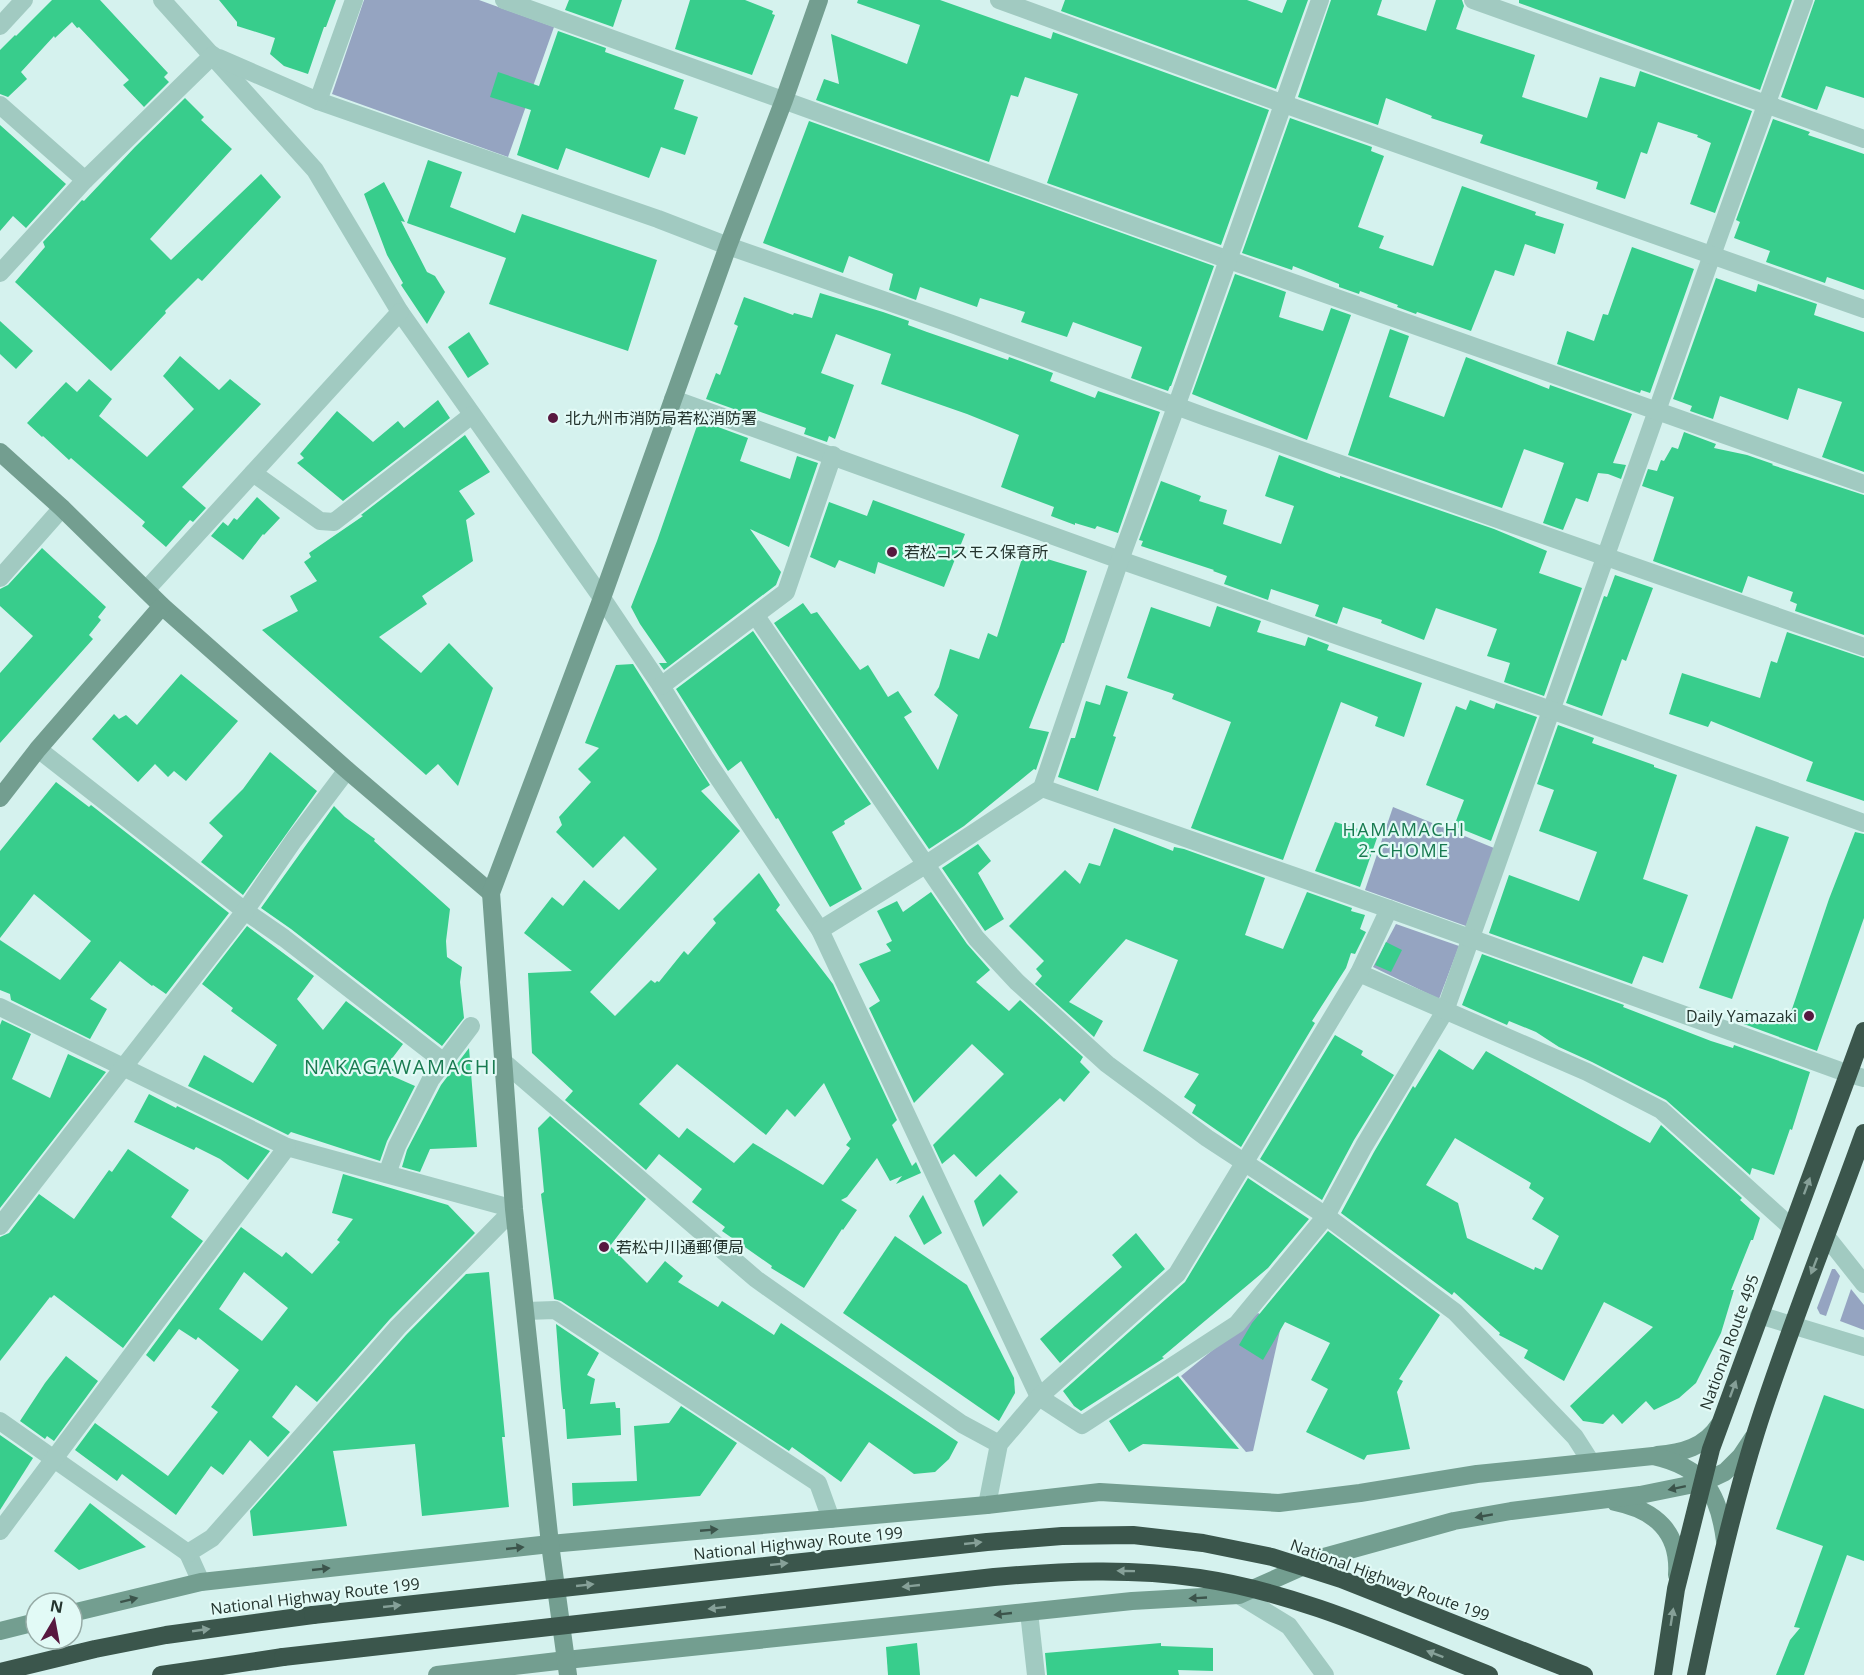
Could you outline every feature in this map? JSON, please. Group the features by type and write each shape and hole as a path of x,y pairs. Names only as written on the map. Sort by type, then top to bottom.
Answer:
{"highway":[{"name":"National Route 495","path":"1663,1675 1676,1589 1711,1449 1791,1228 1856,1076 1864,1031"},
{"path":"1696,1675 1725,1541 1756,1434 1792,1324 1864,1133"},
{"name":"National Highway Route 199","path":"0,1672 95,1648 166,1635 313,1615 987,1542 1062,1536 1133,1535 1203,1543 1284,1561 1341,1579 1584,1675"},
{"path":"160,1675 283,1657 994,1577 1065,1571 1133,1571 1200,1578 1264,1592 1329,1612 1489,1675"}],"street":[{"path":"0,26 24,0"},
{"path":"162,0 315,170 400,312 602,598 820,930 1039,1397 1082,1425 1237,1324 1326,1216 1364,1146 1445,1011 1804,0"},
{"path":"318,101 354,0"},
{"path":"504,0 1656,412 1864,484"},
{"path":"567,1667 550,1544 514,1209 491,893 602,598 819,0"},
{"path":"999,0 1284,104 1864,309"},
{"path":"820,930 925,865 1042,788 1120,560 1320,0"},
{"path":"1473,0 1864,139"},
{"path":"213,55 318,101 647,215 1176,407 1864,647"},
{"path":"0,273 85,180 213,55"},
{"path":"0,105 85,180"},
{"path":"146,590 400,312"},
{"path":"673,399 1864,823"},
{"path":"253,473 320,521 334,522 472,415"},
{"path":"0,452 62,508 162,606 347,770 491,893"},
{"path":"661,687 786,592 833,455"},
{"path":"0,578 62,508"},
{"path":"0,798 38,749 162,606"},
{"path":"756,616 976,938 1017,982 1107,1064 1207,1138 1326,1216 1455,1311 1575,1437 1591,1462"},
{"path":"38,749 245,911 284,938 444,1062"},
{"path":"0,1226 245,911 294,840 347,770"},
{"path":"1042,788 1856,1076"},
{"path":"987,1505 999,1444 1039,1397 1177,1274 1359,973 1389,909"},
{"path":"1359,973 1587,1072 1661,1110 1791,1228"},
{"path":"0,1006 287,1147 514,1209"},
{"path":"387,1174 430,1079 471,1026"},
{"path":"505,1063 756,1279 962,1424 999,1444"},
{"path":"0,1531 287,1147"},
{"path":"188,1553 212,1538 398,1327 514,1209"},
{"path":"1826,1236 1864,1284"},
{"path":"526,1311 555,1310 818,1483 831,1519"},
{"path":"1759,1316 1864,1347"},
{"path":"84,1610 201,1582 550,1544 987,1505 1100,1492 1279,1503 1478,1474 1675,1453 1702,1443 1712,1436 1722,1420"},
{"path":"0,1421 188,1553 201,1582"},
{"path":"437,1675 567,1667 1029,1612 1132,1601 1239,1595 1324,1557 1454,1521 1511,1511 1640,1495 1704,1482 1725,1472 1741,1456 1756,1434"},
{"path":"1653,1456 1669,1459 1688,1468 1704,1482 1722,1515 1725,1541"},
{"path":"1604,1500 1636,1508 1661,1523 1671,1536 1676,1549 1676,1589"},
{"path":"1239,1595 1289,1626 1325,1675"},
{"path":"1029,1612 1036,1675"},
{"path":"0,1631 24,1625"}],"shaded area":[{"path":"364,0 479,0 554,27 508,157 332,94"},
{"path":"1393,807 1494,848 1466,926 1365,890"},
{"path":"1396,924 1459,946 1439,999 1373,967"},
{"path":"1832,1269 1835,1269 1840,1276 1826,1316 1820,1314 1817,1308"},
{"path":"1851,1289 1864,1305 1864,1330 1840,1321"},
{"path":"1258,1313 1281,1326 1253,1451 1246,1452 1181,1376"}],"building":[{"path":"52,0 100,0 168,73 164,77 169,82 144,107 123,85 129,80 72,22 55,38 54,36 21,72 27,79 8,97 0,94 0,50"},
{"path":"219,0 336,0 308,74 284,66 270,54 275,38 237,26 237,22"},
{"path":"569,0 622,0 613,27 565,10"},
{"path":"690,0 745,0 773,11 772,14 775,15 752,75 675,49"},
{"path":"858,0 940,0 1051,39 1053,32 1269,110 1221,245 1047,183 1078,94 1025,77 1018,97 1011,95 989,162 816,100 824,79 839,84 831,34 907,64 920,25 857,3"},
{"path":"1065,0 1247,0 1282,13 1287,0 1308,0 1276,89 1061,11"},
{"path":"1331,0 1382,0 1377,15 1426,31 1436,0 1462,0 1464,6 1456,29 1535,55 1522,97 1587,118 1600,77 1635,87 1640,71 1752,111 1715,213 1690,204 1711,143 1697,137 1698,135 1658,122 1647,154 1641,152 1625,199 1596,189 1598,182 1480,143 1483,135 1431,118 1432,116 1386,98 1378,125 1298,97"},
{"path":"1519,0 1792,0 1760,90 1519,3"},
{"path":"1815,0 1864,0 1864,98 1826,86 1817,110 1781,97"},
{"path":"558,31 606,48 605,52 684,80 674,109 698,117 685,155 661,147 649,178 566,148 558,170 517,155 531,110 490,97 498,72 539,86"},
{"path":"185,98 204,117 201,120 232,149 150,239 171,260 261,174 281,197 202,281 198,278 165,311 166,313 111,371 15,282 45,247 43,242"},
{"path":"1290,118 1372,147 1371,151 1384,156 1358,227 1384,236 1379,248 1433,266 1462,186 1564,224 1555,254 1525,244 1514,276 1495,270 1471,331 1417,312 1416,314 1360,291 1359,294 1339,287 1339,284 1293,266 1292,270 1242,253"},
{"path":"1773,119 1810,132 1808,135 1864,154 1864,290 1827,277 1825,283 1766,262 1770,251 1734,238 1740,222 1736,220"},
{"path":"809,121 1214,266 1168,391 1131,378 1142,347 1073,322 1067,337 1021,322 1025,312 980,298 977,307 920,287 916,300 889,290 893,274 849,256 843,273 763,243"},
{"path":"0,125 66,184 26,228 13,216 0,231"},
{"path":"428,160 462,172 450,207 515,233 522,214 657,260 628,351 489,304 506,258 407,223"},
{"path":"384,182 427,272 435,276 445,292 427,324 401,285 403,283 387,255 364,194"},
{"path":"1632,247 1694,269 1650,393 1641,390 1640,393 1557,364 1567,331 1594,341 1603,314 1608,315"},
{"path":"1235,274 1286,292 1279,317 1323,331 1331,308 1351,315 1307,440 1192,394"},
{"path":"1716,278 1756,292 1758,284 1817,304 1814,315 1864,332 1864,472 1822,457 1842,402 1798,388 1788,420 1720,396 1713,419 1690,411 1692,406 1673,399"},
{"path":"820,293 883,312 909,321 908,325 927,332 1053,373 1050,381 1095,398 1098,391 1160,412 1118,533 1097,526 1095,529 1075,523 1075,525 1051,516 1054,507 1001,487 1019,435 881,384 891,354 836,334 821,373 854,385 835,439 829,436 827,442 804,434 806,428 758,411 756,417 706,399 716,373 720,375 738,326 734,324 744,297 793,315 794,313 812,318"},
{"path":"0,321 33,351 16,369 0,354"},
{"path":"1390,329 1409,336 1389,397 1444,417 1466,357 1549,389 1550,385 1632,414 1613,463 1626,465 1621,479 1598,473 1588,502 1576,498 1563,530 1543,523 1564,463 1524,449 1502,508 1348,455"},
{"path":"469,332 489,364 468,378 448,347"},
{"path":"180,356 219,390 230,379 261,404 182,487 206,508 193,522 190,520 166,547 142,526 145,522 27,423 66,382 77,392 89,379 112,399 99,416 147,457 194,409 163,376"},
{"path":"438,400 450,418 343,501 297,463 304,458 300,454 337,411 373,442 398,421 404,428"},
{"path":"699,420 748,438 740,461 790,479 797,456 818,463 789,547 750,529 781,572 776,585 664,670 659,663 667,663 631,607 657,541"},
{"path":"1684,432 1716,444 1714,448 1747,455 1864,495 1864,635 1795,611 1797,604 1790,601 1793,592 1748,576 1742,593 1653,561 1674,497 1642,486 1648,469 1657,471 1661,460 1664,461 1672,447 1678,449"},
{"path":"465,435 490,472 459,491 475,514 466,520 473,561 422,596 427,604 379,637 421,673 449,643 493,688 458,786 438,764 426,775 262,630 298,611 290,596 317,581 304,562 311,557 309,553 363,516 361,515"},
{"path":"1279,455 1340,478 1340,476 1494,529 1547,551 1539,573 1582,588 1544,696 1504,682 1510,663 1487,656 1497,629 1436,608 1424,640 1381,623 1382,620 1343,607 1337,624 1315,616 1319,605 1271,589 1268,600 1224,584 1227,576 1214,570 1141,546 1143,541 1139,540 1161,481 1201,496 1199,501 1227,510 1223,524 1281,544 1294,506 1265,496"},
{"path":"257,497 280,518 263,534 243,560 211,536 223,522 228,526 234,518 237,520"},
{"path":"873,500 965,534 944,587 878,562 875,574 839,560 835,568 810,557 829,502 867,516"},
{"path":"42,548 106,607 98,617 101,620 89,635 93,639 0,743 0,673 33,636 0,606 0,589 8,585"},
{"path":"1024,552 1087,571 1064,643 1062,643 1029,728 1049,732 1036,770 1034,769 964,826 929,849 774,623 803,603 811,614 817,612 860,670 868,665 888,697 898,691 912,712 904,717 938,770 958,715 934,695 939,687 950,649 979,659 988,633 997,637"},
{"path":"1615,575 1653,588 1626,661 1622,659 1602,716 1566,703 1604,596 1607,597"},
{"path":"1217,606 1261,621 1257,632 1305,646 1308,637 1329,645 1327,650 1422,683 1404,737 1375,726 1378,717 1341,702 1283,860 1191,828 1231,722 1172,699 1174,694 1127,678 1151,607 1210,627"},
{"path":"753,631 871,804 844,821 845,824 832,832 862,889 830,907 778,818 776,819 741,761 728,771 676,689"},
{"path":"1787,632 1864,658 1864,801 1806,781 1813,762 1711,721 1708,727 1669,714 1682,673 1760,698 1771,661 1777,663"},
{"path":"633,664 710,785 701,791 740,831 590,992 615,1016 651,980 655,983 659,982 684,951 688,955 716,923 713,919 759,873 780,905 776,910 833,984 897,1120 892,1125 912,1166 916,1162 921,1173 896,1184 902,1176 890,1181 877,1158 847,1197 841,1200 857,1210 804,1288 771,1268 772,1266 722,1231 725,1227 692,1202 702,1189 659,1154 646,1170 565,1100 573,1091 532,1053 528,973 572,971 524,933 552,897 563,906 584,880 619,910 657,869 624,836 593,868 556,832 562,825 559,817 591,782 578,769 599,748 585,743 616,665","holes":["677,1064 766,1135 787,1109 795,1117 824,1083 851,1139 846,1145 850,1148 823,1185 753,1143 734,1163 687,1128 679,1138 639,1104"]},
{"path":"181,674 238,721 186,781 174,771 168,777 155,764 138,782 92,739 114,714 119,719 126,715 137,725"},
{"path":"1106,685 1128,692 1098,791 1058,777 1071,738 1075,738 1086,701 1100,705"},
{"path":"1470,700 1494,709 1496,703 1537,717 1491,841 1454,826 1464,800 1426,785 1456,706 1466,710"},
{"path":"1558,725 1594,738 1592,743 1677,775 1643,879 1688,895 1663,963 1643,956 1632,984 1489,933 1509,875 1579,901 1597,852 1539,831 1554,790 1537,784"},
{"path":"270,752 317,791 243,895 201,862 223,836 209,823 243,789"},
{"path":"56,782 89,807 91,805 229,913 166,994 120,961 90,999 107,1009 90,1039 11,1000 10,994 0,990 0,940 60,980 91,941 34,894 0,938 0,851"},
{"path":"334,806 375,839 374,841 450,909 446,941 447,957 462,967 460,982 464,1018 442,1046 261,908"},
{"path":"1335,822 1378,835 1360,887 1315,871"},
{"path":"1756,826 1789,837 1732,999 1699,988"},
{"path":"1114,828 1173,851 1174,847 1184,849 1265,878 1245,935 1283,949 1307,892 1365,915 1360,929 1366,932 1355,954 1351,953 1346,968 1312,1021 1315,1023 1241,1147 1192,1113 1196,1105 1184,1097 1199,1074 1143,1051 1178,960 1126,939 1069,1002 1103,1021 1094,1037 1035,984 1042,976 1036,969 1044,961 1009,926 1065,870 1080,884 1089,863 1100,866"},
{"path":"1855,832 1864,834 1864,918 1817,1051 1741,1023 1746,1010 1787,1024 1829,899"},
{"path":"978,844 991,861 978,873 1004,919 985,931 942,868"},
{"path":"931,892 967,944 990,970 976,982 1009,1011 1020,1000 1083,1057 1080,1062 1090,1072 1064,1102 1060,1098 976,1177 954,1154 942,1164 933,1145 1004,1074 972,1044 914,1103 869,1008 880,1001 859,964 891,951 886,944 892,941 877,911 897,901 903,912"},
{"path":"247,926 314,976 297,999 323,1030 346,1001 403,1044 387,1065 394,1070 390,1075 415,1086 387,1141 380,1161 291,1132 288,1135 188,1086 204,1055 253,1083 277,1045 231,1011 233,1008 202,984"},
{"path":"1386,942 1402,950 1391,972 1375,965"},
{"path":"1482,954 1624,1005 1623,1007 1711,1041 1733,1048 1734,1045 1810,1072 1792,1130 1790,1129 1774,1175 1752,1168 1750,1175 1666,1100 1559,1047 1536,1032 1509,1021 1507,1025 1462,1005"},
{"path":"2,1020 31,1034 12,1079 50,1098 68,1054 106,1072 0,1208 0,1025"},
{"path":"1335,1035 1363,1051 1361,1055 1394,1075 1354,1140 1322,1200 1260,1159"},
{"path":"469,1048 477,1147 430,1149 420,1172 402,1167 407,1150 441,1085"},
{"path":"1439,1049 1473,1070 1486,1051 1650,1143 1661,1125 1742,1198 1740,1200 1760,1218 1731,1290 1734,1290 1721,1333 1696,1383 1679,1398 1654,1410 1646,1401 1622,1424 1613,1414 1603,1424 1583,1421 1570,1406 1653,1327 1604,1302 1564,1381 1524,1358 1528,1350 1499,1335 1500,1333 1454,1292 1452,1295 1341,1213 1413,1086 1415,1088","holes":["1455,1138 1531,1183 1529,1188 1544,1198 1532,1219 1559,1236 1542,1270 1535,1267 1534,1270 1467,1238 1458,1203 1426,1185"]},
{"path":"149,1094 270,1151 248,1180 220,1159 196,1147 194,1150 134,1122"},
{"path":"550,1116 646,1199 610,1246 647,1283 665,1261 683,1276 678,1282 718,1307 722,1301 774,1335 781,1323 958,1442 949,1459 935,1472 914,1474 869,1442 841,1482 792,1447 789,1451 561,1301 554,1299 541,1194 544,1192 538,1128"},
{"path":"128,1149 189,1190 171,1217 203,1241 123,1348 54,1295 50,1297 0,1361 0,1237 9,1233 39,1194 74,1219 109,1170 112,1172"},
{"path":"343,1174 448,1205 475,1233 390,1319 317,1402 296,1385 272,1417 290,1432 268,1457 250,1440 223,1475 211,1466 176,1515 122,1474 117,1481 75,1450 95,1423 168,1476 218,1412 211,1407 239,1370 198,1337 196,1340 179,1329 154,1362 146,1355 241,1227 282,1257 286,1252 312,1274 340,1242 337,1240 353,1219 332,1213","holes":["244,1272 288,1308 262,1341 219,1309"]},
{"path":"1000,1174 1018,1192 983,1227 974,1201"},
{"path":"1248,1178 1309,1219 1268,1268 1162,1357 1164,1358 1081,1411 1074,1406 1063,1391 1185,1282"},
{"path":"923,1195 942,1233 924,1245 909,1216"},
{"path":"1328,1231 1440,1315 1399,1379 1403,1381 1397,1392 1410,1449 1367,1455 1364,1460 1306,1432 1328,1389 1311,1380 1330,1343 1285,1322 1263,1360 1239,1345 1252,1323"},
{"path":"1136,1233 1165,1269 1060,1363 1040,1339 1122,1267 1112,1255"},
{"path":"895,1236 967,1285 1014,1378 1015,1393 999,1421 843,1313"},
{"path":"489,1272 505,1437 502,1437 509,1507 422,1516 415,1444 333,1451 347,1526 253,1536 250,1511 406,1335 466,1274"},
{"path":"556,1324 599,1353 587,1375 595,1379 590,1404 615,1402 616,1408 620,1408 621,1435 567,1439"},
{"path":"66,1356 98,1381 54,1441 47,1436 45,1439 20,1421"},
{"path":"1178,1376 1239,1449 1143,1444 1129,1452 1109,1421"},
{"path":"1824,1395 1864,1409 1864,1561 1847,1555 1804,1675 1776,1675 1790,1640 1800,1628 1794,1627 1823,1546 1776,1529"},
{"path":"681,1406 737,1443 700,1496 573,1506 572,1483 637,1481 634,1426 669,1423"},
{"path":"0,1435 33,1458 0,1510"},
{"path":"90,1503 146,1547 79,1570 54,1551"},
{"path":"917,1643 920,1675 888,1675 886,1647"},
{"path":"1161,1643 1161,1646 1213,1648 1213,1671 1178,1670 1179,1675 1047,1675 1045,1653"}],"place":[{"name":"北九州市消防局若松消防署","path":"553,418"},
{"name":"若松コスモス保育所","path":"892,552"},
{"name":"Daily Yamazaki","path":"1809,1016"},
{"name":"若松中川通郵便局","path":"604,1247"}],"district":[{"name":"HAMAMACHI 2-CHOME","path":"1404,840"},
{"name":"NAKAGAWAMACHI","path":"401,1067"}]}
